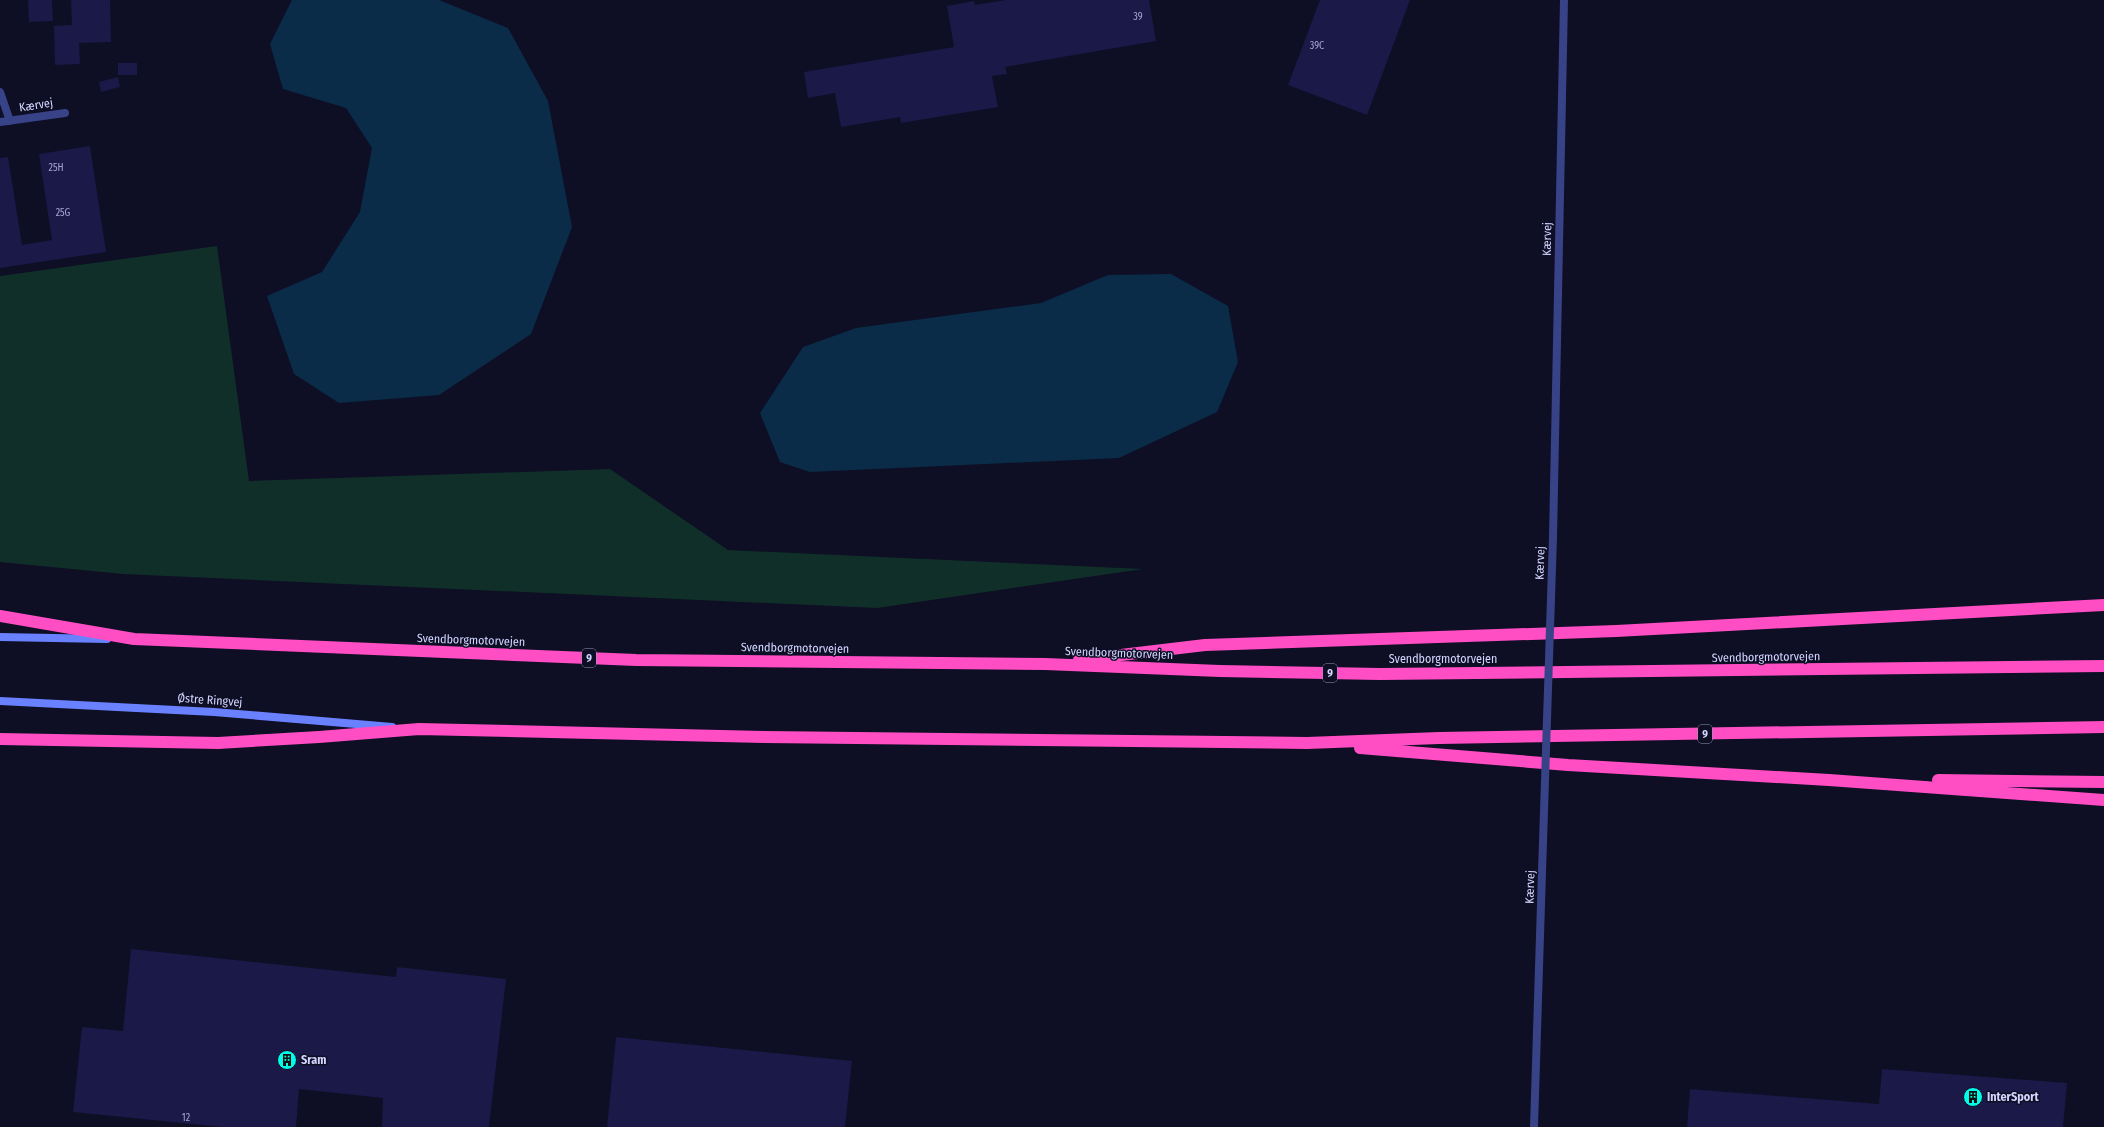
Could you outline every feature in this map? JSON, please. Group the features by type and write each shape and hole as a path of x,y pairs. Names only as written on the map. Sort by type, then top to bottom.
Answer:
{"highway":[{"path":"1044,664 1205,645 1616,631 2104,605"},
{"name":"Svendborgmotorvejen","path":"0,616 134,639 636,660 1044,664 1220,671 1380,674 2104,666"},
{"name":"9","path":"419,729 788,738 1307,743 1439,738 2104,727"},
{"path":"0,739 218,743 319,738 419,729"},
{"path":"1307,743 1568,765 1829,780 2104,800"},
{"path":"1829,780 2104,782"}],"main road":[{"path":"0,637 134,639"},
{"name":"Østre Ringvej","path":"0,701 214,712 419,729"}],"street":[{"name":"Kærvej","path":"1534,1127 1553,537 1564,0"},
{"name":"Kærvej","path":"0,92 10,121"},
{"name":"Kærvej","path":"0,122 65,112"}],"green space":[{"path":"217,246 249,481 610,469 728,550 1143,569 877,608 123,574 0,562 0,276"}],"water":[{"path":"292,0 439,0 508,28 548,101 572,227 531,334 439,395 339,403 294,374 267,296 322,272 360,212 372,148 346,108 283,89 270,44"},
{"path":"1171,274 1228,306 1238,362 1217,412 1119,458 810,472 780,462 760,413 803,347 856,328 1041,303 1108,275"}],"building":[{"path":"28,0 52,0 53,21 29,22"},
{"path":"71,0 110,0 111,42 79,43 80,64 55,65 54,26 72,25"},
{"path":"1006,0 1149,0 1156,41 1005,67 1007,74 992,76 998,107 901,123 900,117 841,127 835,93 808,98 804,72 954,47 947,6 974,1 975,5"},
{"path":"1320,0 1410,0 1367,115 1288,85"},
{"path":"118,63 137,63 137,75 118,75"},
{"path":"118,77 120,87 101,92 99,82"},
{"path":"90,146 106,252 0,268 0,158 8,157 22,245 52,240 39,154"},
{"name":"Sram","path":"131,949 396,977 397,967 506,979 489,1127 382,1127 383,1098 299,1089 296,1127 222,1127 73,1112 82,1027 123,1031"},
{"path":"616,1037 852,1061 845,1127 607,1127"},
{"name":"InterSport","path":"1882,1069 2067,1083 2063,1127 1687,1127 1690,1089 1879,1104"}],"place":[{"name":"Sram","path":"287,1060"},
{"name":"InterSport","path":"1973,1097"}]}
